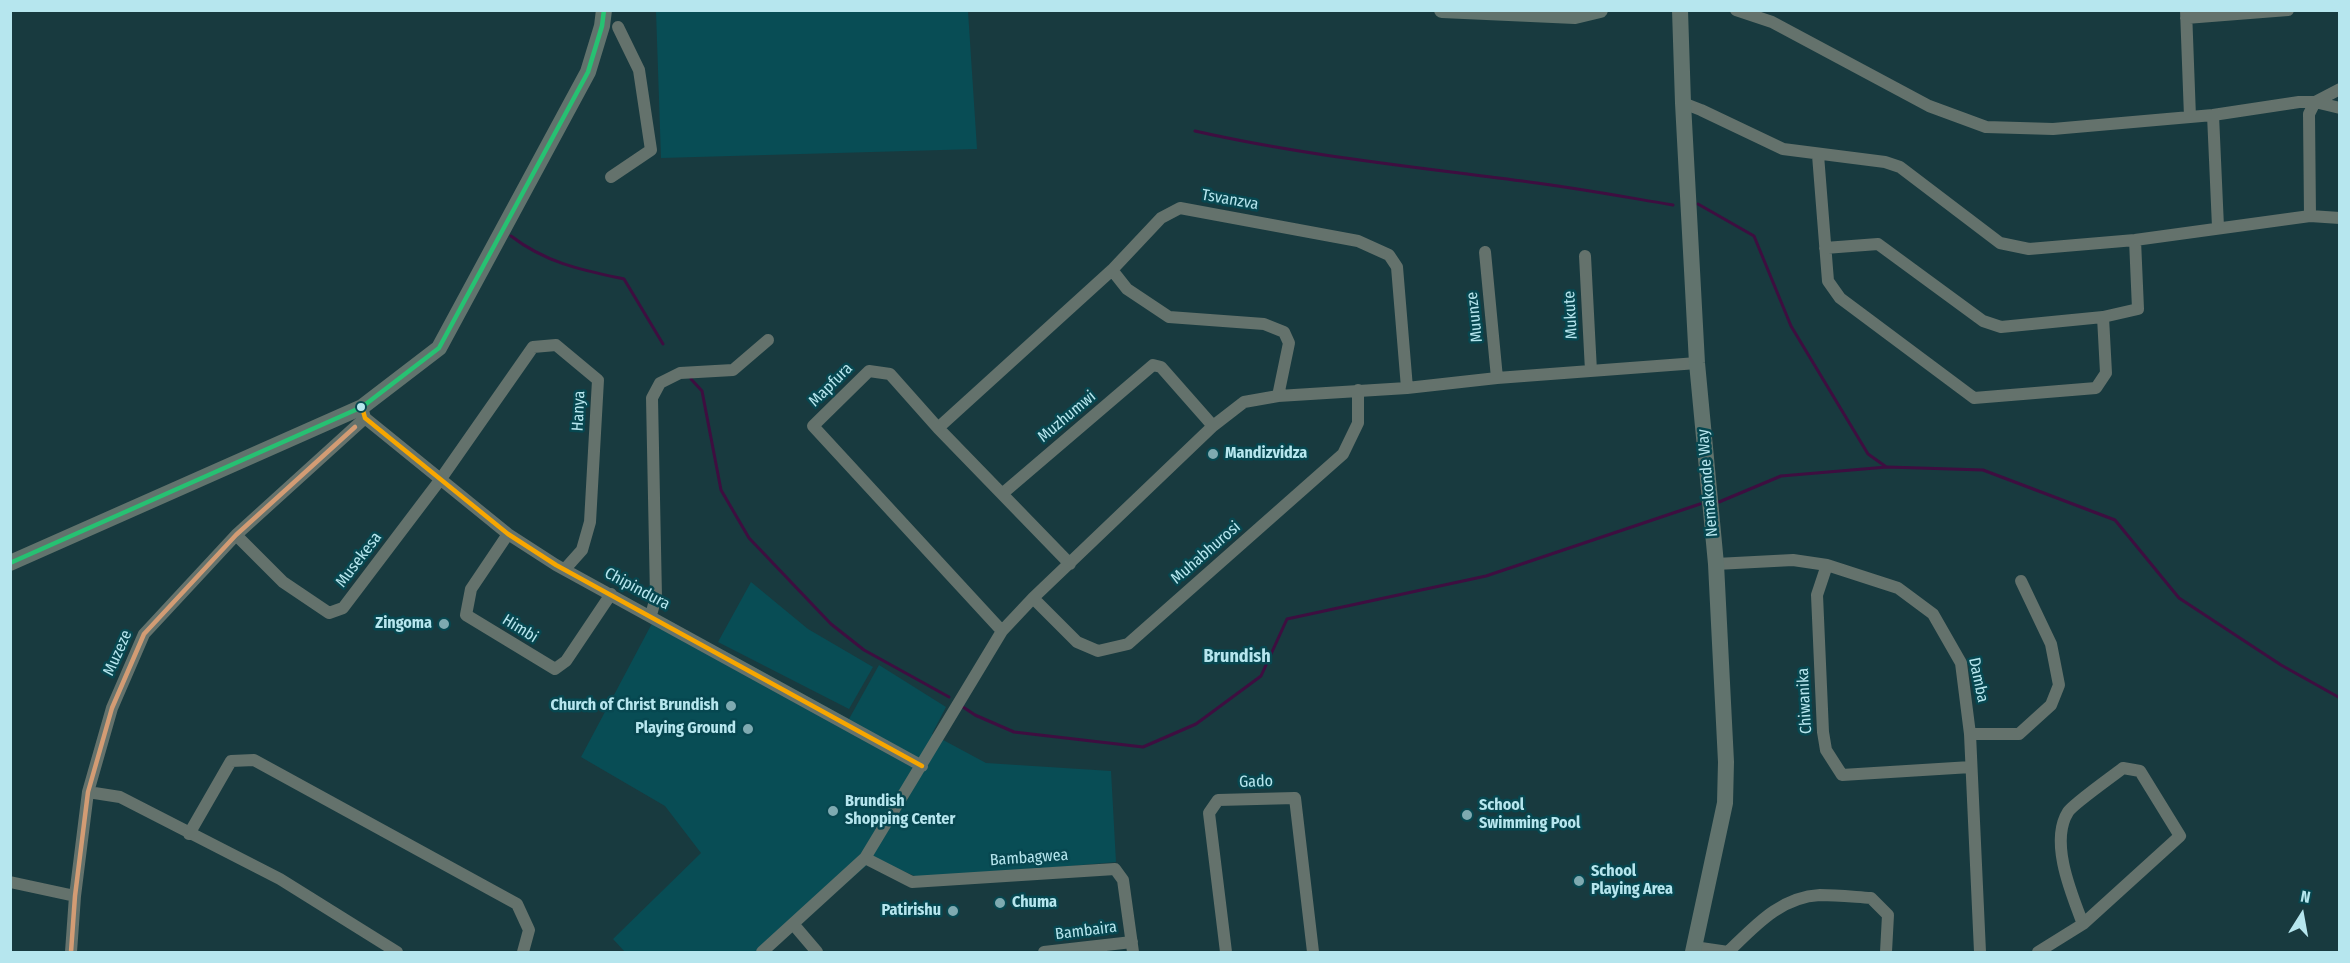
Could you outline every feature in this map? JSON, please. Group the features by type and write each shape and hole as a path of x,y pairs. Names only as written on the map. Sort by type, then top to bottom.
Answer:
{"street":[{"path":"10,563 363,412 439,348 588,72 603,26 604,10"},
{"path":"1442,10 1518,11 1575,16 1600,10"},
{"name":"Nemakonde Way","path":"1680,10 1697,363 1716,564 1726,762 1725,803 1693,950"},
{"path":"1736,10 1772,22 1929,106 1986,127 2053,129 2213,115 2299,102 2315,102 2340,108"},
{"path":"2190,117 2186,14 2288,10"},
{"path":"611,177 651,150 639,70 618,27"},
{"path":"2310,216 2309,114 2315,102 2340,89"},
{"path":"1683,103 1783,149 1885,162 1900,167 2000,243 2029,249 2135,240 2310,216 2340,218"},
{"path":"2213,115 2218,227"},
{"path":"1818,155 1828,281 1840,298 1974,398 2096,388 2106,373 2103,317"},
{"name":"Tsvanzva","path":"938,428 1112,270 1161,218 1180,208 1358,241 1389,255 1397,267 1407,388"},
{"path":"1825,248 1878,244 1983,321 2001,327 2103,317 2138,309 2135,240"},
{"name":"Muunze","path":"1485,252 1497,378"},
{"name":"Mukute","path":"1585,256 1591,371"},
{"path":"1112,270 1127,289 1169,317 1264,324 1284,333 1289,343 1278,396"},
{"path":"651,615 656,597 652,398 660,383 680,373 733,370 768,340"},
{"name":"Hanya","path":"441,480 533,347 556,345 598,380 590,522 582,550 565,569"},
{"path":"762,952 865,858 1002,631 1033,598 1213,426 1244,402 1278,396 1407,388 1497,378 1697,363"},
{"name":"Muzhumwi","path":"1002,494 1153,365 1161,367 1213,426"},
{"name":"Mapfura","path":"1002,631 813,426 869,372 890,374 938,428 1070,564"},
{"name":"Muhabhurosi","path":"1033,598 1077,642 1098,651 1128,644 1343,453 1358,423 1358,390"},
{"name":"Chipindura","path":"363,412 441,480 508,534 565,569 922,766"},
{"name":"Muzeze","path":"71,952 75,896 88,792 112,708 144,634 236,535 363,412"},
{"name":"Musekesa","path":"236,535 283,582 329,613 343,609 441,480"},
{"name":"Himbi","path":"508,534 471,589 466,615 555,669 566,661 611,594"},
{"name":"Damba","path":"1716,564 1793,560 1827,565 1898,588 1933,614 1961,663 1971,734 1980,952"},
{"name":"Chiwanika","path":"1827,565 1817,595 1822,732 1826,750 1842,775 1971,767"},
{"path":"1971,734 2019,735 2051,705 2059,685 2051,644 2021,581"},
{"path":"189,834 231,760 254,760 517,904 530,930 524,952"},
{"path":"2038,952 2082,924 2180,836 2140,771 2123,768 2068,811 2061,835 2065,875 2082,924"},
{"path":"88,792 120,797 280,879 397,952"},
{"name":"Gado","path":"1226,952 1209,813 1218,800 1294,798 1313,952"},
{"name":"Bambagwea","path":"865,858 912,882 1115,869 1123,880 1133,947"},
{"path":"10,882 75,896"},
{"path":"1693,950 1728,952 1769,912 1788,902 1819,895 1872,898 1888,915 1886,952"},
{"path":"794,925 817,952"},
{"name":"Bambaira","path":"1044,952 1133,947"}],"shaded area":[{"path":"656,11 968,11 977,149 661,158"},
{"path":"751,582 808,629 873,667 849,709 718,642"},
{"path":"657,614 849,719 879,665 946,707 932,734 986,763 1111,771 1116,862 922,879 874,859 767,952 625,952 613,939 701,853 665,806 581,757"}],"waterway":[{"path":"1195,131 1319,154 1547,184 1673,205"},
{"path":"1698,204 1754,236 1791,326 1868,454 1885,466"},
{"path":"511,236 551,259 579,269 624,279 663,344"},
{"path":"691,379 702,391 721,490 749,538 831,624 864,650 949,697"},
{"path":"1719,502 1781,476 1887,467 1983,470 2115,520 2179,598 2281,665 2340,698"},
{"path":"963,707 975,715 1014,732 1143,747 1196,724 1261,676 1287,619 1486,576 1700,504"}],"transit line":[{"path":"10,563 362,407 439,348 588,72 602,26 604,10"},
{"path":"362,407 365,418 508,534 556,565 922,766"},
{"path":"71,952 75,896 88,792 112,708 144,634 236,535 355,427"}],"place":[{"name":"Mandizvidza","path":"1213,454"},
{"name":"Zingoma","path":"444,624"},
{"name":"Church of Christ Brundish","path":"731,706"},
{"name":"Playing Ground","path":"748,729"},
{"name":"Brundish Shopping Center","path":"833,811"},
{"name":"School Swimming Pool","path":"1467,815"},
{"name":"School Playing Area","path":"1579,881"},
{"name":"Chuma","path":"1000,903"},
{"name":"Patirishu","path":"953,911"}],"district":[{"name":"Brundish","path":"1237,657"}]}
